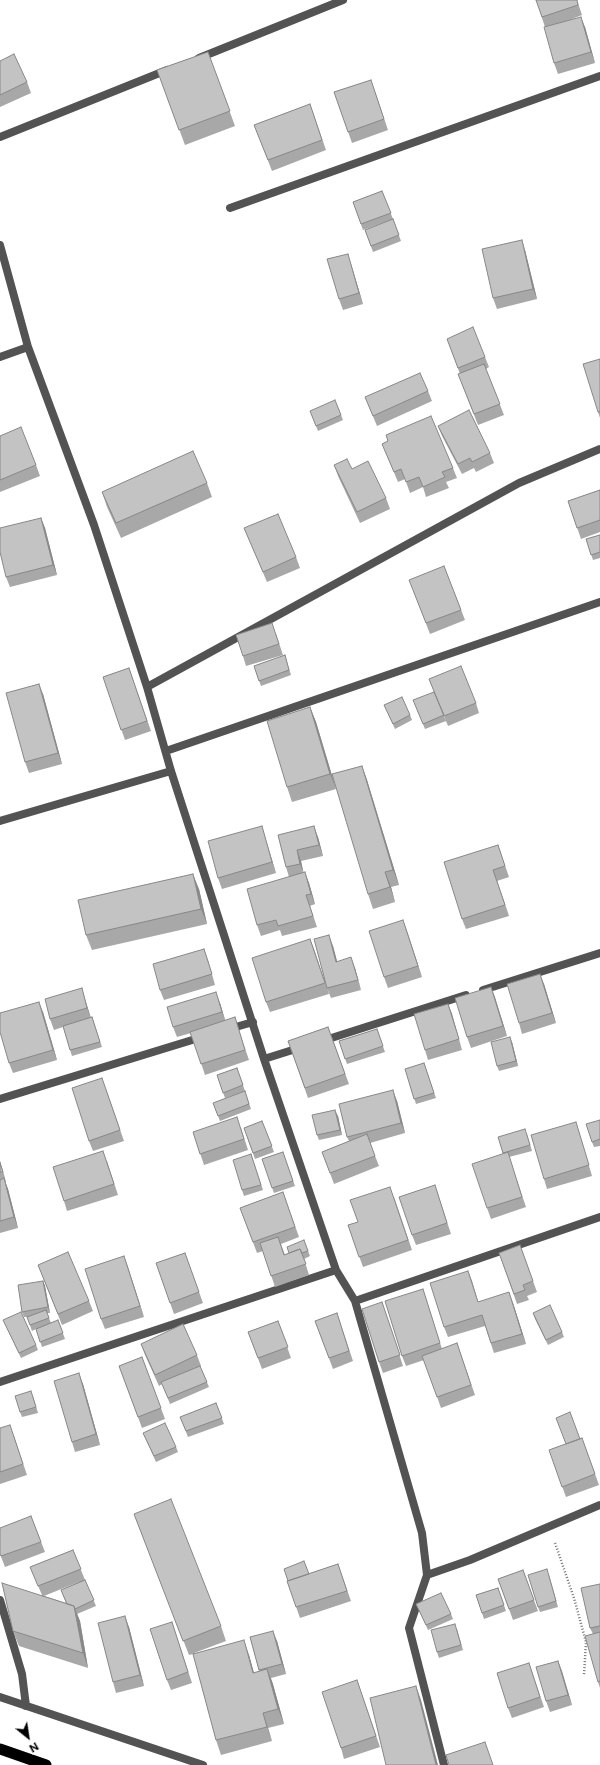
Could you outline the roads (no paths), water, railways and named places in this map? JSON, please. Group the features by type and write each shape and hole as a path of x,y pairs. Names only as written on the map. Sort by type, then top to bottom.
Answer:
{"highway":[{"path":"0,1749 46,1765"}],"street":[{"path":"190,61 343,0"},
{"path":"0,137 175,67"},
{"path":"230,208 600,76"},
{"path":"0,245 28,347 94,525 147,687 171,771 264,1059 336,1270 355,1301 422,1533 427,1575 409,1628 444,1765"},
{"path":"0,357 28,347"},
{"path":"147,687 520,484 600,450"},
{"path":"166,751 600,602"},
{"path":"0,821 171,771"},
{"path":"264,1059 600,952"},
{"path":"223,1031 253,1022"},
{"path":"0,1099 208,1035"},
{"path":"355,1301 600,1218"},
{"path":"0,1382 336,1270"},
{"path":"427,1575 470,1560 600,1505"},
{"path":"0,1600 22,1674 26,1706"},
{"path":"0,1697 203,1765"}]}
